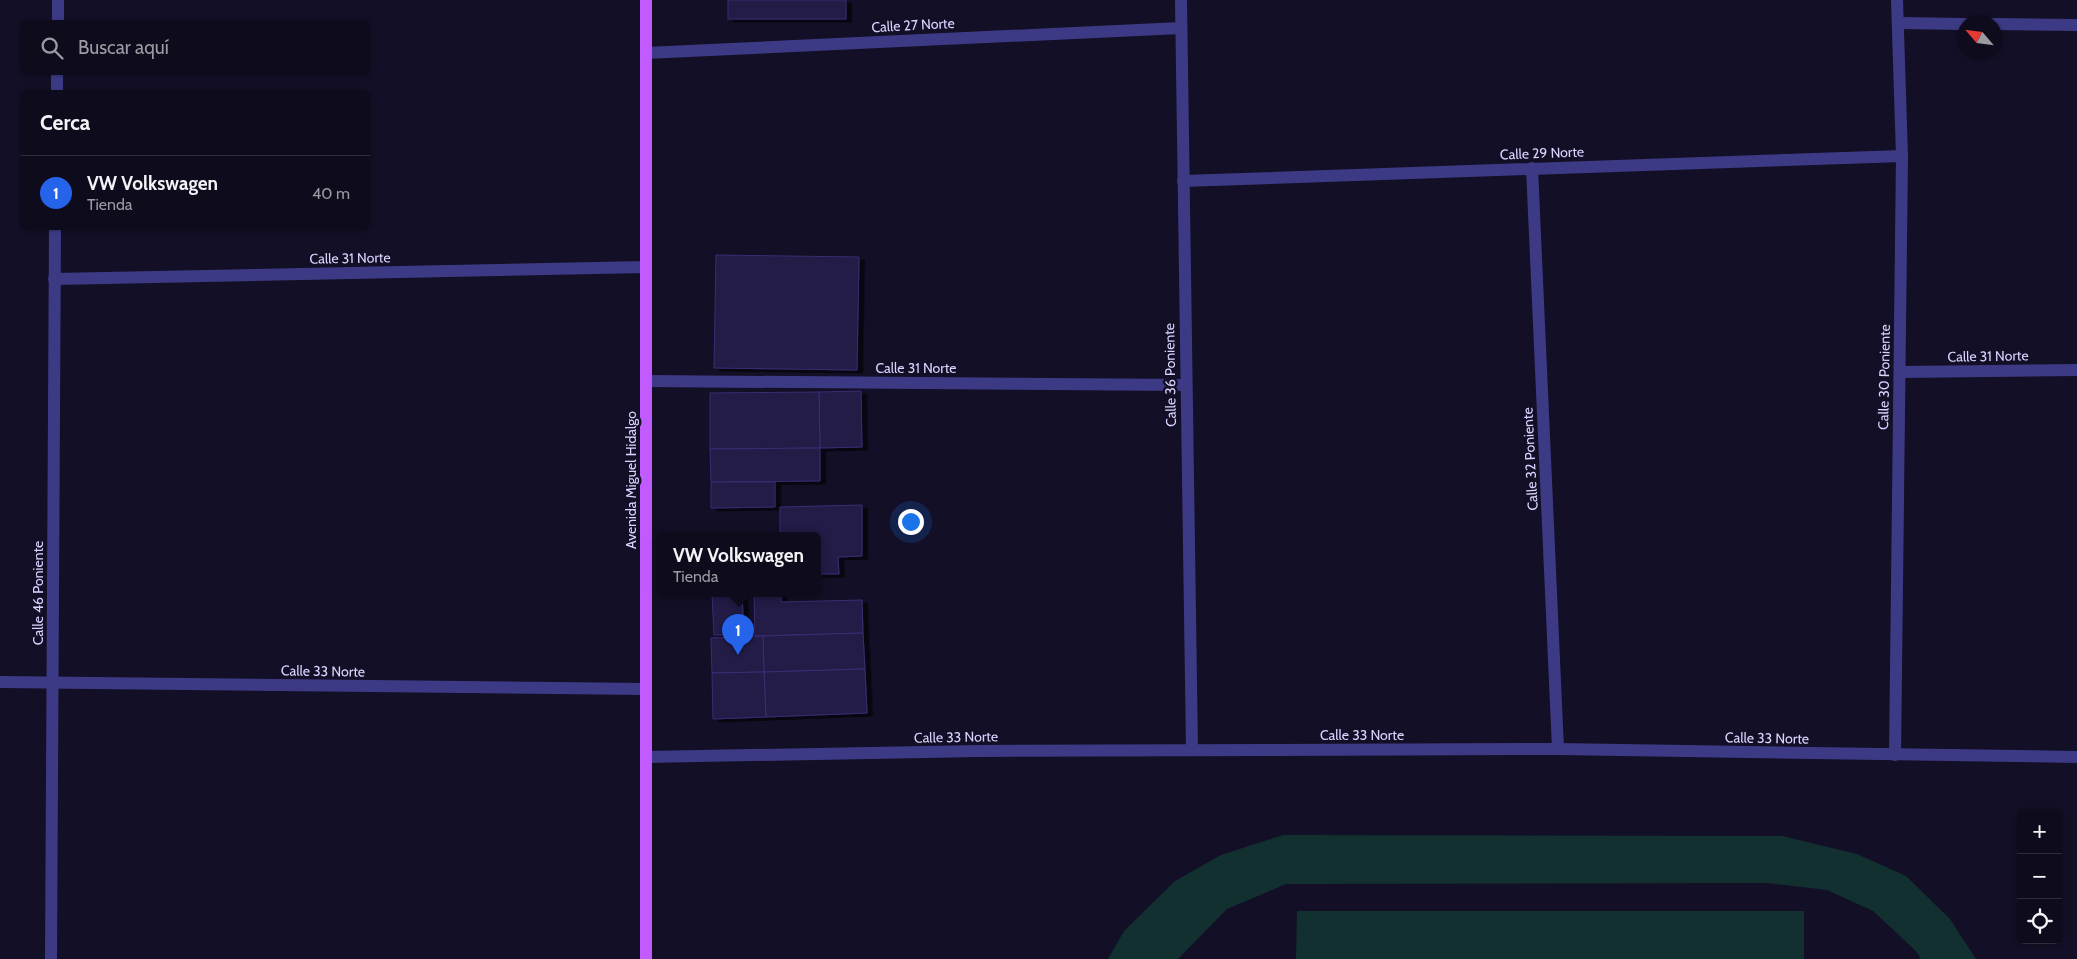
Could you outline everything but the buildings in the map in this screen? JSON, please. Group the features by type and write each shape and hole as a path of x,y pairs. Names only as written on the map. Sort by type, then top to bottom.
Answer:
{"main road":[{"name":"Avenida Miguel Hidalgo","path":"646,0 646,959"}],"street":[{"path":"58,0 58,20"},
{"name":"Calle 36 Poniente","path":"1181,0 1185,385 1192,750"},
{"name":"Calle 30 Poniente","path":"1895,755 1902,156 1897,0"},
{"path":"1899,23 1957,24"},
{"path":"2002,24 2077,25"},
{"name":"Calle 27 Norte","path":"646,53 1181,28"},
{"path":"57,75 57,90"},
{"name":"Calle 29 Norte","path":"1183,181 1902,156"},
{"name":"Calle 32 Poniente","path":"1532,168 1558,749"},
{"name":"Calle 46 Poniente","path":"51,959 55,230"},
{"name":"Calle 31 Norte","path":"54,279 646,267"},
{"name":"Calle 31 Norte","path":"1900,372 2077,370"},
{"name":"Calle 31 Norte","path":"646,381 1185,385"},
{"name":"Calle 33 Norte","path":"0,682 646,689"},
{"name":"Calle 33 Norte","path":"646,757 979,751 1558,749 2077,757"}],"green space":[{"path":"1283,835 1782,836 1857,854 1906,876 1950,919 1976,959 1921,959 1916,951 1873,911 1827,890 1767,883 1286,884 1227,909 1178,959 1108,959 1124,931 1175,881 1221,855"},
{"path":"1297,911 1804,911 1804,959 1296,959"}],"place":[{"name":"VW Volkswagen","path":"738,655"}]}
